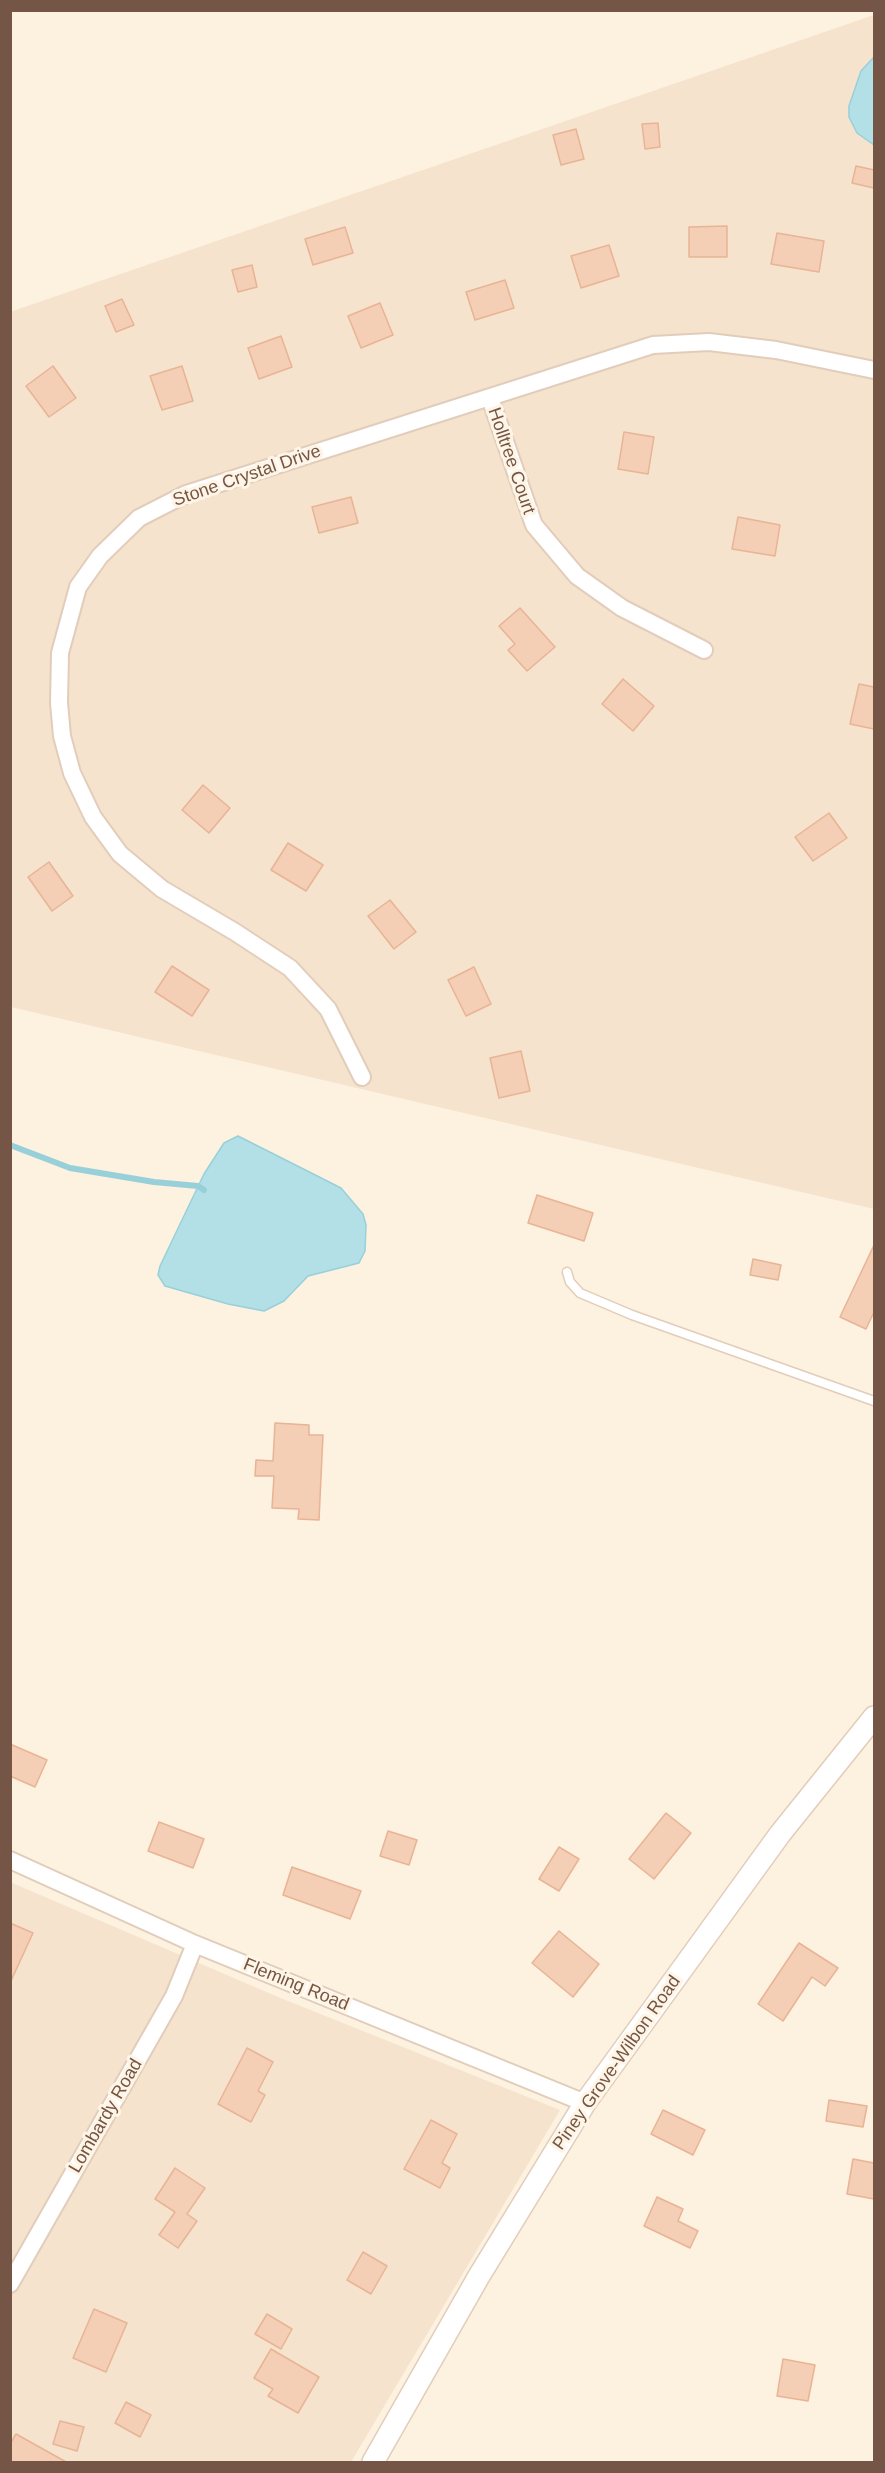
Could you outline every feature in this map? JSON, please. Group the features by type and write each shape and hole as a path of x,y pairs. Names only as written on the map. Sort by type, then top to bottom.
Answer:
{"street":[{"name":"Stone Crystal Drive","path":"362,1077 328,1009 290,968 236,932 162,889 120,854 93,817 72,773 62,736 58,703 60,653 79,586 100,556 139,518 186,494 653,345 709,342 776,350 874,370"},
{"name":"Holltree Court","path":"490,398 534,525 577,576 622,608 704,650"},
{"name":"Piney Grove-Wilbon Road","path":"372,2463 480,2276 585,2103 780,1834 874,1717"},
{"name":"Fleming Road","path":"10,1860 195,1944 585,2103"},
{"name":"Lombardy Road","path":"10,2284 174,1996 195,1944"}],"lane":[{"path":"567,1272 570,1282 580,1293 653,1322 874,1401"}],"shaded area":[{"path":"874,15 874,1209 11,1007 10,312"},
{"path":"10,1882 278,1997 560,2110 351,2462 11,2462"}],"water":[{"path":"874,57 874,145 857,133 849,117 849,106 861,71"},
{"path":"238,1136 341,1188 363,1214 366,1225 365,1251 359,1263 308,1276 284,1301 264,1311 228,1304 165,1286 158,1275 160,1266 204,1174 224,1143"}],"building":[{"path":"658,123 660,147 645,149 642,124"},
{"path":"576,129 584,159 561,165 553,135"},
{"path":"856,166 874,170 874,188 852,183"},
{"path":"727,226 727,257 689,257 689,227"},
{"path":"345,227 353,253 313,265 305,239"},
{"path":"777,233 824,241 819,272 771,264"},
{"path":"609,245 619,276 581,288 571,256"},
{"path":"252,265 257,287 238,292 232,270"},
{"path":"505,280 514,308 475,320 466,292"},
{"path":"122,299 134,325 116,332 105,306"},
{"path":"380,303 393,335 361,348 348,316"},
{"path":"281,336 292,367 259,379 248,348"},
{"path":"53,366 76,398 49,417 26,386"},
{"path":"182,366 193,401 162,410 150,376"},
{"path":"624,432 654,437 648,474 618,469"},
{"path":"351,497 358,523 319,533 312,507"},
{"path":"738,517 780,525 775,556 732,549"},
{"path":"520,608 555,647 527,671 508,650 515,644 499,626"},
{"path":"623,679 654,706 633,731 602,704"},
{"path":"859,684 874,687 874,729 850,724"},
{"path":"203,785 230,808 209,833 182,810"},
{"path":"829,813 847,838 813,861 795,837"},
{"path":"288,843 323,865 306,891 271,870"},
{"path":"49,862 73,896 52,911 28,877"},
{"path":"390,900 416,932 394,949 368,916"},
{"path":"172,966 209,990 192,1016 155,992"},
{"path":"474,967 491,1004 466,1016 448,980"},
{"path":"521,1051 530,1091 499,1098 490,1058"},
{"path":"537,1195 593,1213 584,1241 528,1223"},
{"path":"874,1245 874,1312 866,1329 840,1317"},
{"path":"753,1259 781,1265 778,1280 750,1275"},
{"path":"275,1423 309,1425 309,1435 323,1435 319,1520 298,1519 299,1509 272,1508 274,1476 255,1476 256,1460 273,1461"},
{"path":"10,1744 47,1760 35,1787 10,1776"},
{"path":"666,1813 691,1833 654,1879 629,1859"},
{"path":"159,1822 204,1839 193,1868 148,1851"},
{"path":"388,1831 417,1840 409,1865 380,1856"},
{"path":"559,1847 579,1859 559,1891 539,1879"},
{"path":"292,1867 361,1891 350,1919 283,1895"},
{"path":"10,1923 33,1933 10,1983"},
{"path":"559,1931 599,1964 573,1997 532,1963"},
{"path":"799,1943 838,1968 825,1986 812,1977 783,2021 758,2004"},
{"path":"247,2048 273,2062 258,2091 265,2095 251,2122 218,2104"},
{"path":"829,2100 867,2106 863,2127 826,2121"},
{"path":"663,2110 705,2130 693,2155 651,2134"},
{"path":"431,2120 457,2134 442,2163 450,2168 440,2188 404,2169"},
{"path":"853,2159 874,2163 874,2199 847,2194"},
{"path":"175,2168 205,2188 187,2214 197,2221 178,2248 159,2235 175,2212 155,2199"},
{"path":"657,2197 683,2209 678,2221 698,2231 690,2248 644,2226"},
{"path":"363,2252 387,2266 371,2294 347,2280"},
{"path":"94,2309 127,2323 106,2372 73,2358"},
{"path":"267,2314 292,2329 281,2349 255,2334"},
{"path":"271,2349 319,2377 298,2413 268,2396 273,2389 254,2378"},
{"path":"783,2359 815,2365 808,2401 777,2396"},
{"path":"126,2402 151,2415 140,2437 115,2423"},
{"path":"60,2421 84,2427 77,2451 53,2444"},
{"path":"16,2434 68,2463 10,2463 10,2444"}],"waterway":[{"path":"10,1145 70,1168 154,1182 198,1186 204,1190"}]}
